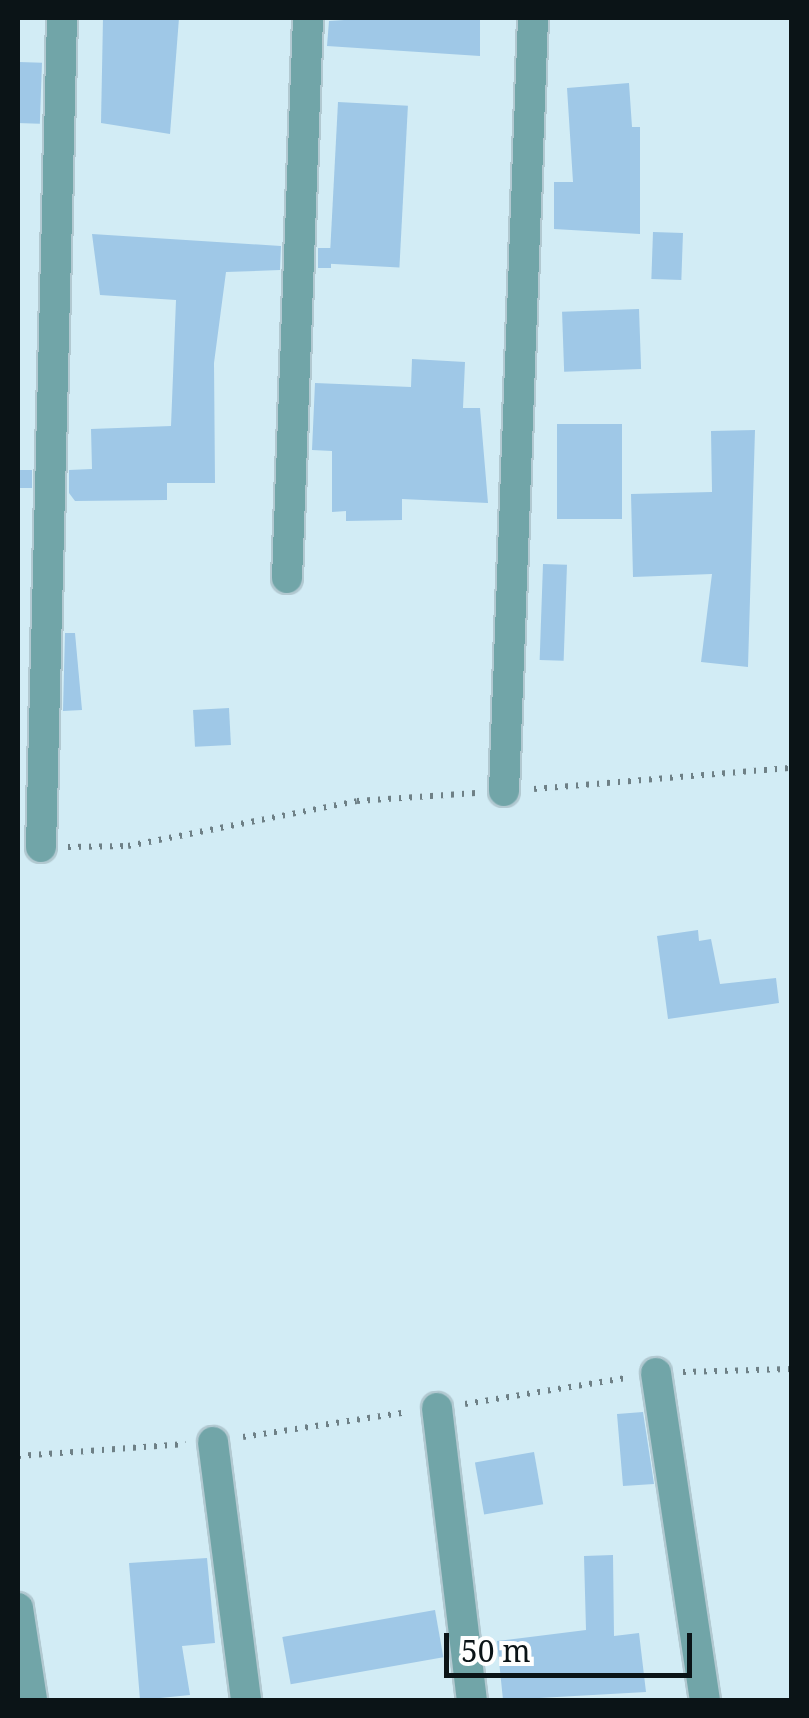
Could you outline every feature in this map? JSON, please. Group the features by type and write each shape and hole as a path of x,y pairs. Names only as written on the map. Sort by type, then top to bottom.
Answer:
{"street":[{"path":"40,847 62,18"},
{"path":"287,578 308,18"},
{"path":"504,791 534,18"},
{"path":"656,1374 705,1700"},
{"path":"436,1408 472,1700"},
{"path":"213,1442 246,1700"},
{"path":"18,1608 32,1700"}],"path":[{"path":"40,847 128,846 357,801 792,768"}],"building":[{"path":"103,18 179,18 170,134 101,123"},
{"path":"480,18 480,56 327,46 329,21"},
{"path":"19,62 42,63 40,124 18,123"},
{"path":"629,83 632,127 640,127 640,234 554,229 554,182 573,182 567,88"},
{"path":"338,102 408,106 399,267 330,264"},
{"path":"653,232 683,233 681,280 651,279"},
{"path":"92,234 281,246 280,270 226,272 214,363 215,483 167,483 167,500 75,501 69,493 69,470 92,469 91,429 171,426 176,300 100,295"},
{"path":"318,248 331,248 331,268 318,268"},
{"path":"639,309 641,369 564,372 562,312"},
{"path":"412,359 465,362 463,408 480,408 488,503 402,499 402,520 346,521 346,511 332,512 332,451 312,450 315,383 411,387"},
{"path":"557,424 622,424 622,519 557,519"},
{"path":"755,430 748,667 701,662 712,574 633,577 631,494 712,492 711,431"},
{"path":"18,470 32,470 32,488 18,488"},
{"path":"543,564 567,565 564,661 540,660"},
{"path":"65,633 75,633 82,710 63,711"},
{"path":"229,708 231,745 195,747 193,710"},
{"path":"698,930 699,941 711,939 720,984 776,978 779,1003 668,1019 657,936"},
{"path":"643,1412 654,1484 623,1486 617,1414"},
{"path":"534,1452 543,1504 484,1515 475,1462"},
{"path":"613,1555 614,1636 639,1633 646,1692 503,1700 497,1641 586,1630 584,1556"},
{"path":"207,1558 215,1643 182,1646 190,1695 140,1700 129,1563"},
{"path":"435,1610 443,1657 291,1684 282,1637"}]}
